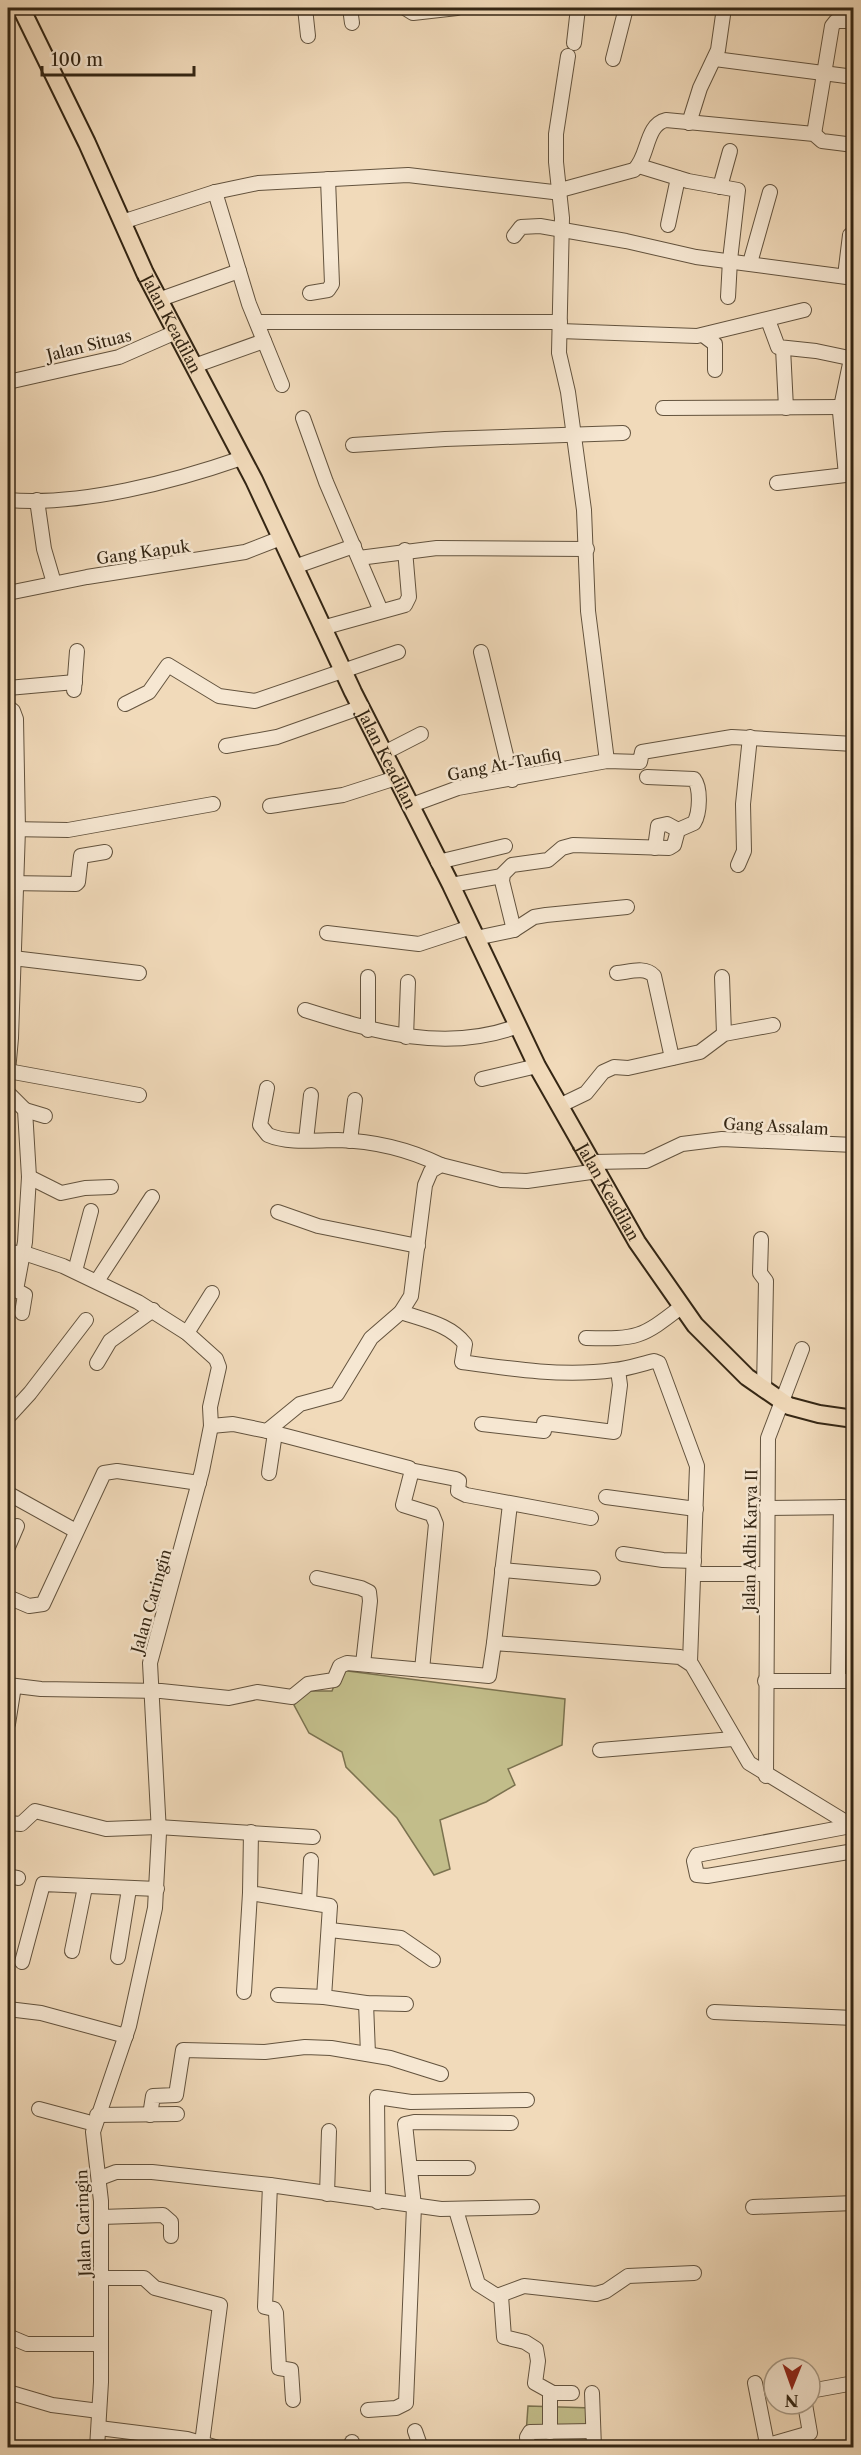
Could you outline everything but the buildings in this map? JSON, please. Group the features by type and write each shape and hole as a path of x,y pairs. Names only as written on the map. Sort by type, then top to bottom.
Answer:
{"main road":[{"name":"Jalan Keadilan","path":"21,8 51,66 158,300 171,335 194,366 242,458 271,543 294,567 384,753 392,779 410,806 474,933 513,1028 561,1105 637,1242 681,1307 715,1346 764,1390 782,1403 819,1414 854,1419"}],"street":[{"path":"305,8 308,36"},
{"path":"350,8 352,22"},
{"path":"405,8 413,13 457,8"},
{"path":"574,43 579,8"},
{"path":"613,58 626,8"},
{"path":"689,123 703,80 714,59 724,22 724,8"},
{"path":"814,134 832,26 836,21 854,21"},
{"path":"568,56 556,134 555,162 560,192 562,231 560,362 568,392 575,437 587,549 589,623 607,761"},
{"path":"714,59 854,77"},
{"path":"122,222 215,192 258,183 408,175 560,192 621,176 639,166 658,123 666,120 814,134 822,141 854,145"},
{"path":"720,187 730,151"},
{"path":"639,166 678,178 737,189 739,192 729,260 728,297"},
{"path":"668,225 678,178"},
{"path":"310,293 328,290 332,284 328,179"},
{"path":"215,192 239,271 282,385"},
{"path":"750,263 770,192"},
{"path":"514,236 516,230 529,225 626,241 696,257 849,277 850,235"},
{"path":"158,300 239,271"},
{"path":"257,322 560,326 686,337 704,335 804,310"},
{"path":"768,320 775,344 783,348 816,351 852,359 840,407 849,433 850,475 777,483"},
{"name":"Jalan Situas","path":"8,382 119,357 171,335"},
{"path":"704,335 715,344 715,370"},
{"path":"194,366 264,341"},
{"path":"783,348 786,408"},
{"path":"663,408 840,407"},
{"path":"303,418 381,611"},
{"path":"353,446 446,439 575,437 623,433"},
{"path":"8,500 37,500 116,490 218,466 242,458"},
{"path":"37,500 44,549 54,583"},
{"name":"Gang Kapuk","path":"8,593 54,583 229,555 271,543"},
{"path":"294,567 356,552 488,547 587,549"},
{"path":"322,628 405,605 408,601 405,550"},
{"path":"8,688 75,686 77,651"},
{"path":"125,704 149,693 168,664 219,696 243,701 272,697 398,652"},
{"path":"481,652 512,780"},
{"path":"8,707 14,711 16,719 11,931 13,958 8,1071 139,1095"},
{"path":"226,746 277,737 362,707"},
{"path":"384,753 421,734"},
{"path":"738,865 744,851 743,804 750,737 854,744"},
{"name":"Gang At-Taufiq","path":"410,806 444,792 607,761 640,762 642,752 717,738 750,737"},
{"path":"452,887 502,878 515,862 548,860 566,846 671,848 678,830 696,820 696,781 691,778 646,777"},
{"path":"270,806 331,798 392,779"},
{"path":"13,829 68,830 213,804"},
{"path":"655,848 658,826 667,824 678,830"},
{"path":"438,862 505,846"},
{"path":"12,891 75,884 78,882 81,856 105,852"},
{"path":"502,878 514,930"},
{"path":"327,933 419,944 474,933 514,930 534,917 627,907"},
{"path":"13,958 139,973"},
{"path":"617,973 642,970 649,971 654,976 672,1058"},
{"path":"368,977 368,1030"},
{"path":"722,977 724,1034"},
{"path":"406,1037 408,982"},
{"path":"305,1010 368,1030 406,1037 441,1040 513,1028"},
{"path":"561,1105 586,1093 608,1069 700,1052 724,1034 773,1025"},
{"path":"482,1079 537,1066"},
{"path":"267,1088 261,1115 262,1130 276,1138 350,1141 394,1147 441,1165 501,1180 554,1180 596,1166"},
{"path":"8,1093 25,1110 45,1116"},
{"path":"306,1140 311,1095"},
{"path":"350,1141 355,1100"},
{"path":"22,1313 25,1295 16,1290 24,1254 29,1177 25,1110"},
{"name":"Gang Assalam","path":"596,1166 646,1161 682,1144 722,1139 854,1145"},
{"path":"269,1473 271,1432 300,1404 337,1394 371,1338 401,1312 413,1289 424,1185 431,1171 441,1165"},
{"path":"29,1177 61,1193 85,1188 111,1187"},
{"path":"97,1281 152,1197"},
{"path":"75,1271 91,1211"},
{"path":"278,1212 318,1226 418,1246"},
{"path":"761,1239 760,1273 766,1281 764,1390"},
{"path":"8,1252 24,1254 75,1271 153,1310 187,1333 212,1293"},
{"path":"586,1338 634,1338 655,1327 681,1307"},
{"path":"97,1363 110,1341 153,1310"},
{"path":"401,1312 449,1329 459,1336 465,1344 462,1362 537,1371 618,1370 654,1362 659,1363 696,1458 690,1662 745,1759 766,1776 852,1827"},
{"path":"10,1410 86,1320"},
{"name":"Jalan Caringin","path":"97,2448 101,2344 101,2217 100,2178 93,2139 96,2120 126,2036 144,1968 157,1889 158,1827 150,1690 152,1652 173,1585 199,1483 211,1426 210,1407 219,1367 216,1359 187,1333"},
{"name":"Jalan Adhi Karya II","path":"766,1776 768,1432 782,1403 802,1349"},
{"path":"482,1424 544,1431 544,1423 614,1432 620,1384 618,1370"},
{"path":"211,1426 232,1424 407,1465 410,1470 403,1505 432,1514 436,1524 422,1670"},
{"path":"410,1470 450,1476 459,1481 460,1493 591,1518"},
{"path":"8,1597 29,1606 43,1604 100,1479 108,1471 199,1483"},
{"path":"11,1495 76,1531"},
{"path":"606,1497 696,1509"},
{"path":"8,1716 11,1686 150,1690 229,1698 257,1692 292,1697 311,1683 334,1680 344,1664 489,1676 510,1504"},
{"path":"766,1508 847,1507 838,1681"},
{"path":"8,1547 17,1526"},
{"path":"622,1554 663,1560 694,1568 766,1574"},
{"path":"501,1570 593,1578"},
{"path":"317,1578 369,1592 363,1664"},
{"path":"494,1643 674,1657 690,1662"},
{"path":"765,1681 854,1681"},
{"path":"745,1759 765,1739"},
{"path":"600,1750 733,1740"},
{"path":"8,1823 21,1824 35,1811 106,1829 158,1827 313,1837"},
{"path":"852,1827 697,1856 694,1861 696,1874 702,1876 854,1851"},
{"path":"244,1992 251,1832"},
{"path":"309,1902 311,1860"},
{"path":"22,1962 43,1884 157,1889"},
{"path":"72,1951 85,1887"},
{"path":"118,1957 129,1889"},
{"path":"250,1893 330,1906 324,1997"},
{"path":"330,1930 401,1938 433,1960"},
{"path":"278,1995 405,2004"},
{"path":"366,2003 369,2054"},
{"path":"8,2009 40,2013 126,2036"},
{"path":"714,2012 854,2018"},
{"path":"150,2115 153,2096 176,2095 183,2050 266,2052 318,2047 369,2054 441,2074"},
{"path":"378,2202 377,2097 418,2103 527,2100"},
{"path":"39,2109 96,2120 177,2115"},
{"path":"369,2410 396,2408 406,2403 414,2206 405,2133 407,2123 511,2123"},
{"path":"327,2194 329,2131"},
{"path":"410,2168 468,2169"},
{"path":"100,2178 116,2172 152,2172 456,2210 532,2207"},
{"path":"270,2185 265,2307 274,2309 276,2313 279,2368 291,2370 292,2400"},
{"path":"753,2207 854,2203"},
{"path":"456,2210 478,2284 487,2292 501,2296 524,2286 596,2294 606,2291 628,2276 694,2273"},
{"path":"101,2217 163,2215 171,2222 171,2236"},
{"path":"101,2278 144,2278 155,2288 219,2305 202,2443"},
{"path":"501,2296 504,2337 525,2342 536,2349 538,2361 535,2384 553,2393 572,2393"},
{"path":"8,2336 22,2343 101,2344"},
{"path":"755,2383 762,2446 808,2441 811,2432 808,2416"},
{"path":"822,2389 854,2383"},
{"path":"8,2392 52,2405 99,2411"},
{"path":"550,2432 549,2400 553,2393"},
{"path":"592,2393 594,2448"},
{"path":"99,2428 202,2443 218,2448"},
{"path":"415,2431 420,2448"},
{"path":"528,2448 527,2437 530,2432 593,2431"}],"shaded area":[{"path":"340,1670 565,1699 562,1745 508,1769 515,1785 486,1802 440,1820 450,1869 434,1875 397,1818 346,1767 342,1752 309,1733 294,1705 307,1691 332,1691"},
{"path":"528,2406 592,2408 586,2447 525,2448"}]}
